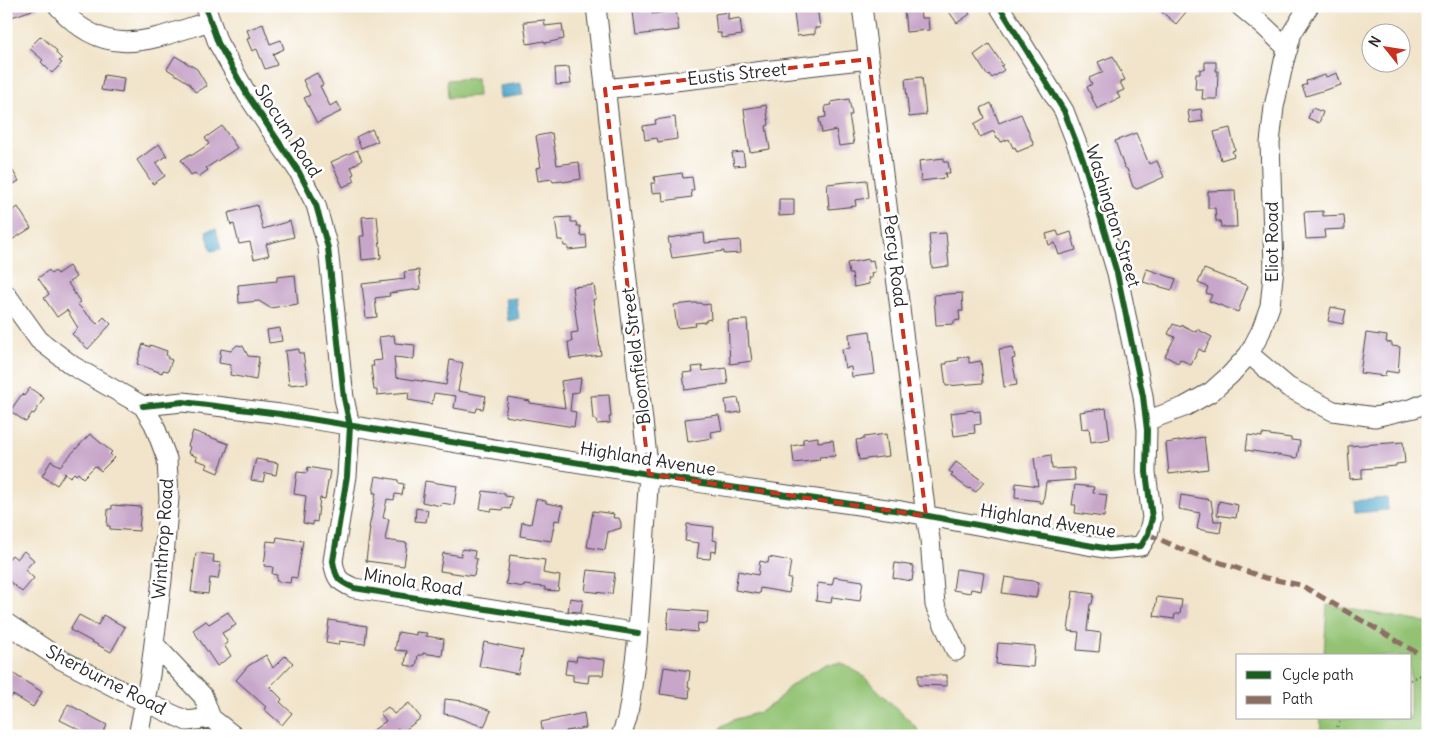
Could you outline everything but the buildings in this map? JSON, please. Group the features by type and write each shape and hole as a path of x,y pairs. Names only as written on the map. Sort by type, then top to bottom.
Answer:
{"street":[{"path":"58,6 68,19 84,31 100,39 118,42 146,40 208,14"},
{"name":"Bloomfield Street","path":"596,6 649,474 638,633 630,702 621,736"},
{"name":"Percy Road","path":"862,6 930,539 935,605 956,652"},
{"name":"Washington Street","path":"999,6 1064,111 1083,160 1117,273 1146,421 1146,472 1152,518 1144,541"},
{"path":"1240,6 1288,49"},
{"name":"Eliot Road","path":"1146,421 1184,407 1211,392 1249,354 1261,331 1270,306 1274,267 1270,143 1274,107 1292,33 1309,6"},
{"name":"Slocum Road","path":"208,14 218,43 244,89 299,172 316,204 328,248 344,398 350,426"},
{"name":"Eustis Street","path":"605,89 869,59"},
{"name":"Winthrop Road","path":"6,294 39,340 73,366 142,406 154,424 167,459 169,498 154,644 138,736"},
{"path":"1249,354 1288,387 1333,411 1375,417 1414,408 1428,402"},
{"name":"Highland Avenue","path":"142,406 183,402 280,414 649,474 926,516 1109,549 1141,546 1144,541"},
{"name":"Minola Road","path":"350,426 347,476 333,561 335,573 340,582 354,588 638,633"},
{"name":"Sherburne Road","path":"6,623 60,659 187,722 211,718"},
{"path":"154,644 203,696 211,718 234,736"}],"path":[{"path":"1412,679 1428,671"},
{"path":"1333,736 1340,720"}],"highlighted area":[{"path":"869,59 926,516 649,474 605,89"}],"green space":[{"path":"477,78 478,96 448,98 447,80"},
{"path":"1327,605 1428,623 1428,736 1320,736 1321,720 1412,720 1412,654 1324,654"},
{"path":"841,663 861,674 916,727 921,736 716,736 722,726 733,720 760,712 777,701 788,688 805,676 827,664"}],"water":[{"path":"521,83 523,95 500,98 499,86"},
{"path":"216,229 221,249 211,251 206,231"},
{"path":"516,298 519,319 508,321 505,299"},
{"path":"1387,498 1388,510 1355,513 1354,501"}],"marked path":[{"path":"1148,534 1183,550 1266,578 1301,585 1421,655 1428,661"}],"cycle path":[{"path":"205,6 218,43 248,96 299,172 316,205 328,248 344,398 350,426 347,476 333,561 335,572 339,579 354,588 638,633"},
{"path":"143,406 183,402 280,414 709,484 901,511 1109,549 1141,546 1148,534 1152,518 1146,472 1147,430 1143,396 1117,273 1083,160 1064,111 999,6"}]}
